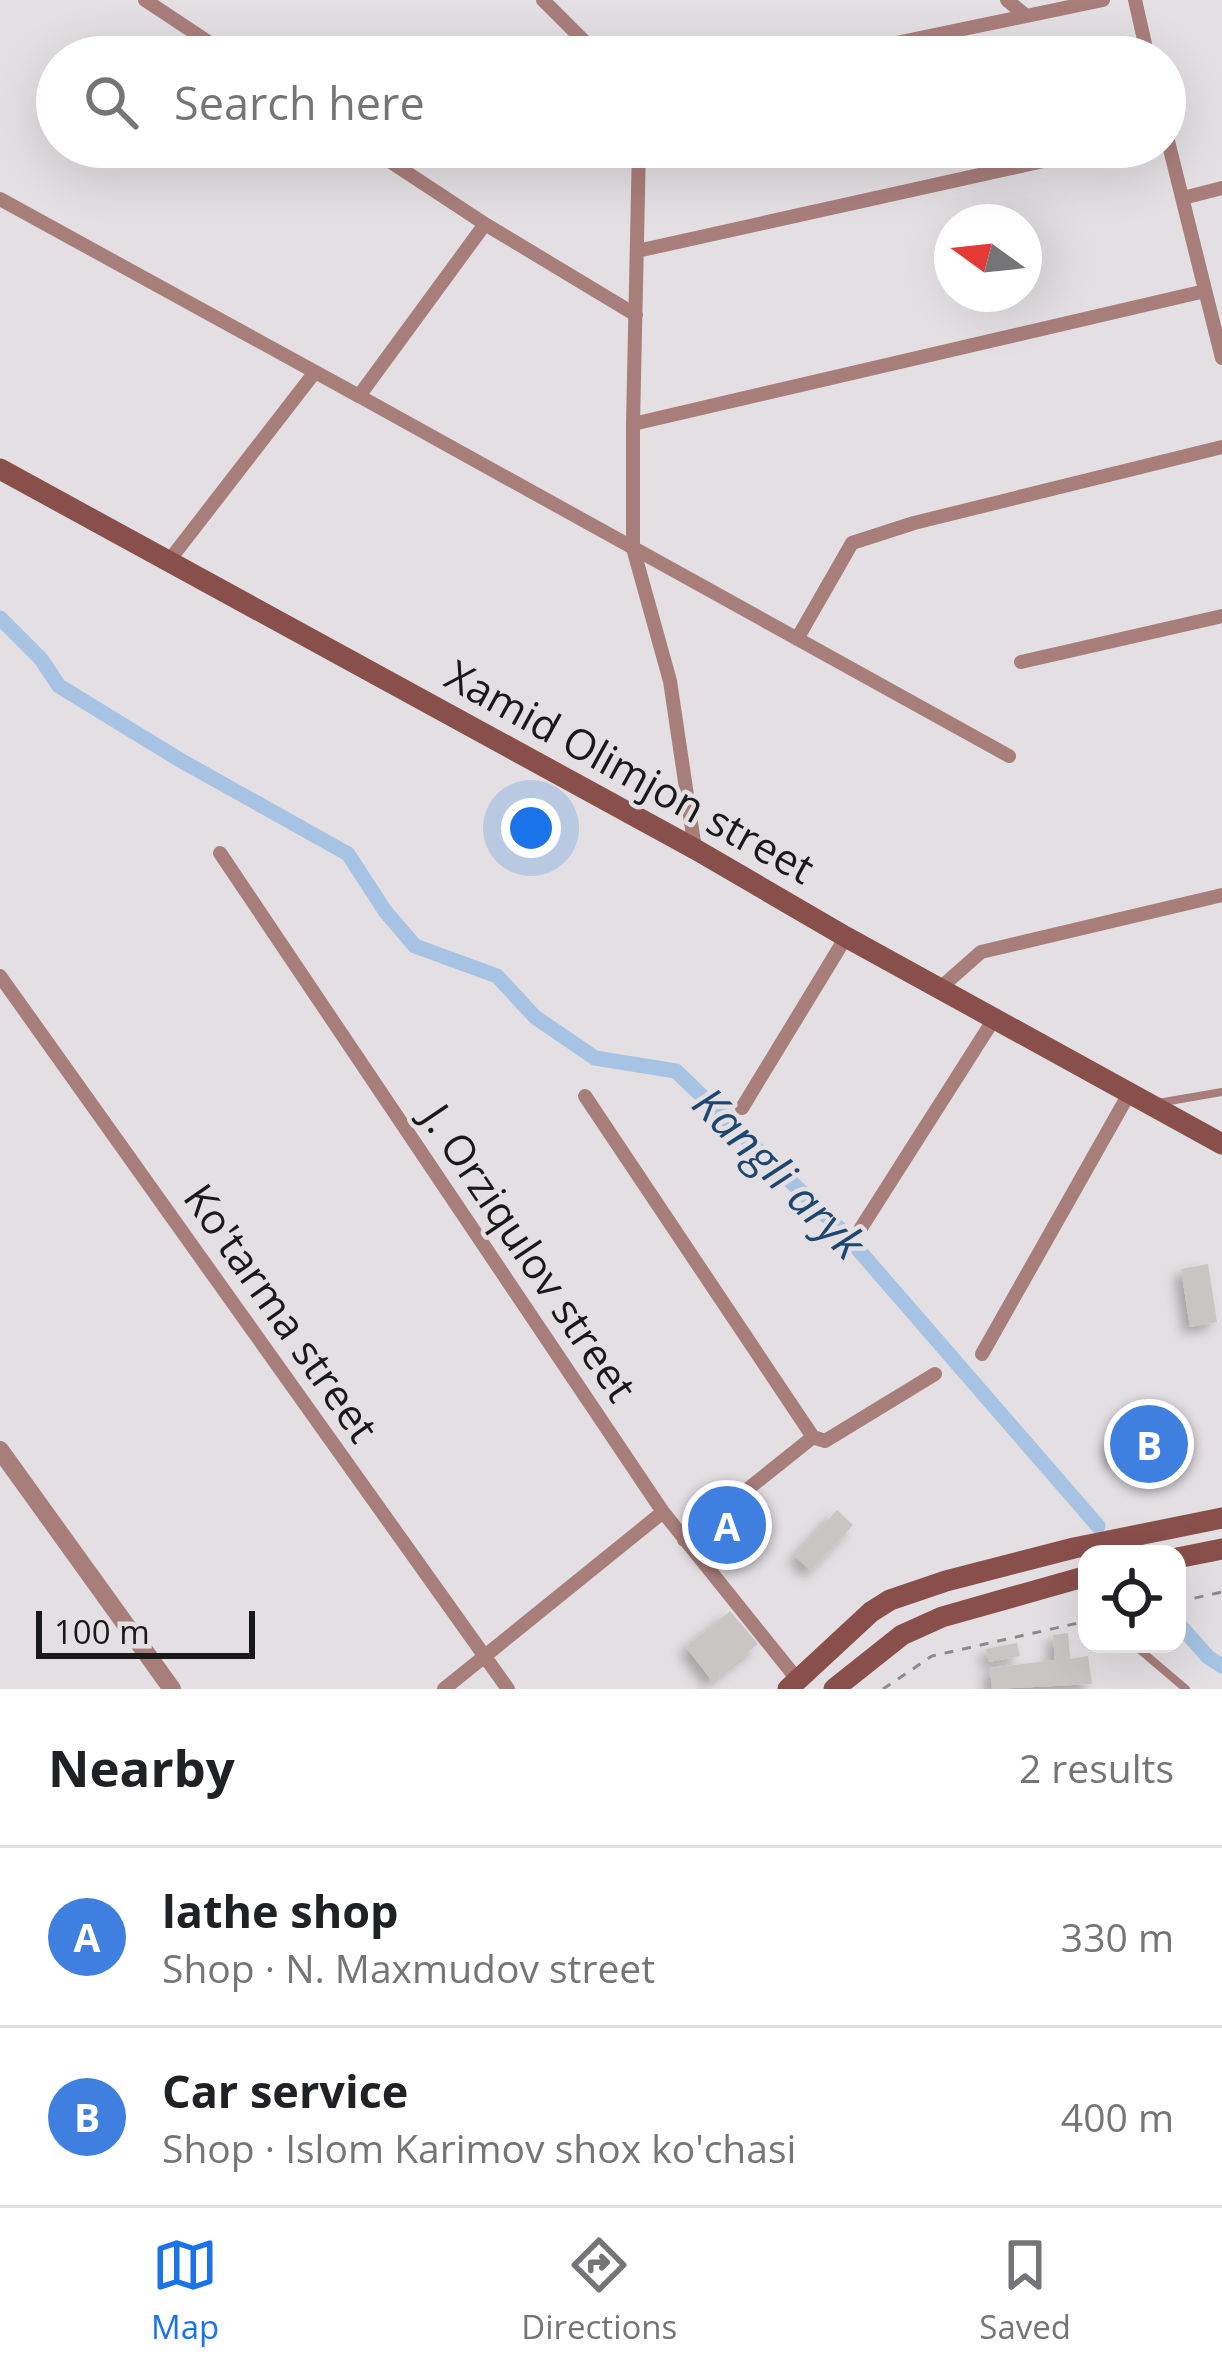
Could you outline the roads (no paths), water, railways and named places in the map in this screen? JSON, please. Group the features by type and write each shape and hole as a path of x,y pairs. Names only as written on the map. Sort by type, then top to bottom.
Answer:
{"main road":[{"name":"Xamid Olimjon street","path":"0,469 1222,1144"},
{"path":"793,1684 890,1600 1074,1548 1222,1519"},
{"path":"1186,1556 1222,1549"},
{"path":"834,1689 902,1635 942,1617 1078,1579"}],"street":[{"path":"145,0 199,36"},
{"path":"543,0 579,36"},
{"path":"1006,0 1025,15"},
{"path":"927,36 1103,0"},
{"path":"1135,0 1143,36"},
{"path":"400,168 636,315"},
{"path":"639,168 633,548 670,681 694,849"},
{"path":"637,251 1011,168"},
{"path":"1175,168 1222,358"},
{"path":"1183,198 1222,188"},
{"path":"0,199 1010,756"},
{"path":"359,396 485,224"},
{"path":"633,424 1205,291"},
{"path":"168,562 315,372"},
{"path":"797,638 852,543 914,523 1222,447"},
{"path":"1021,662 1222,616"},
{"name":"J. Orziqulov street","path":"220,853 662,1512 793,1684"},
{"path":"939,989 981,952 1222,895"},
{"path":"742,1108 846,937"},
{"name":"Ko'tarma street","path":"0,976 508,1689"},
{"path":"861,1228 994,1019"},
{"path":"982,1354 1130,1092"},
{"path":"584,1096 813,1437 825,1441 935,1374"},
{"path":"684,1540 813,1437"},
{"path":"0,1450 172,1689"},
{"path":"444,1689 662,1512"}],"lane":[{"path":"1150,1104 1222,1092"},
{"path":"1144,1653 1186,1689"}],"waterway":[{"name":"Kangli aryk","path":"0,618 41,659 59,686 348,854 385,911 415,946 497,976 535,1017 595,1058 676,1071 843,1232 1098,1526"},
{"name":"Kangli aryk","path":"1186,1632 1222,1666"}],"place":[{"name":"Car service","path":"1149,1444"},
{"name":"lathe shop","path":"727,1525"}]}
